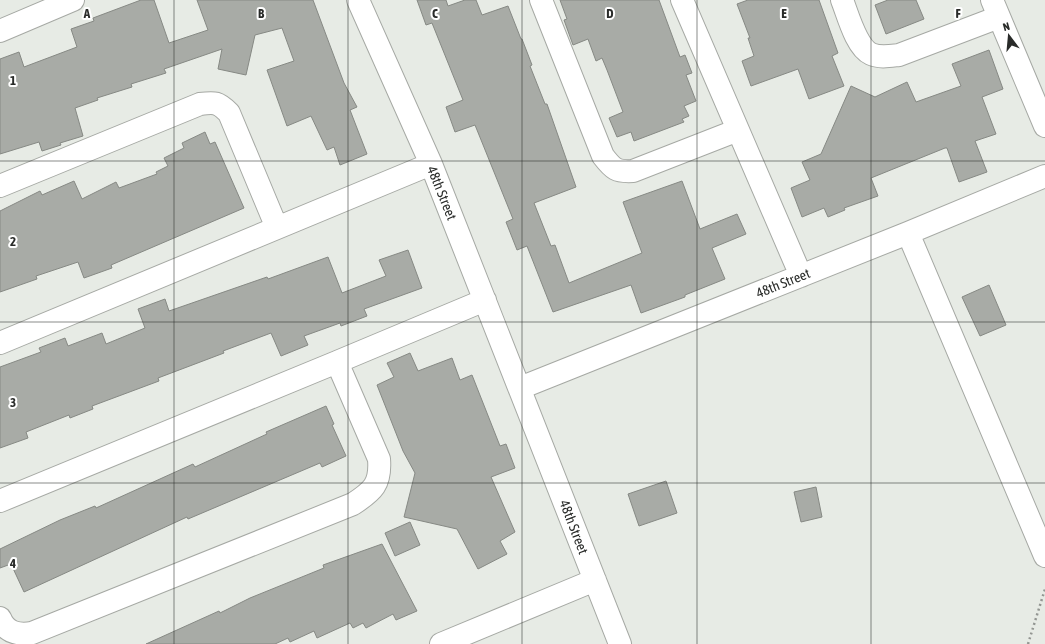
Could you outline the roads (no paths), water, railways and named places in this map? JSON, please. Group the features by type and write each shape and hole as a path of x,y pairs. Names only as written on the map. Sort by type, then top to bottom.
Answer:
{"street":[{"path":"0,31 73,0"},
{"name":"48th Street","path":"358,0 431,164 620,644"},
{"path":"541,0 603,156 610,165 620,172 633,170 738,130"},
{"path":"682,0 801,276"},
{"path":"842,0 856,36 864,48 871,54 884,57 899,55 995,8 1045,126"},
{"path":"0,186 200,104 221,104 229,113 277,228"},
{"path":"0,343 431,164"},
{"name":"48th Street","path":"520,388 908,233 1045,176"},
{"path":"908,233 1045,556"},
{"path":"0,501 485,300"},
{"path":"0,618 2,623 10,632 21,635 32,633 353,504 367,495 377,484 380,469 379,459 337,362"},
{"path":"441,644 595,580"}]}
